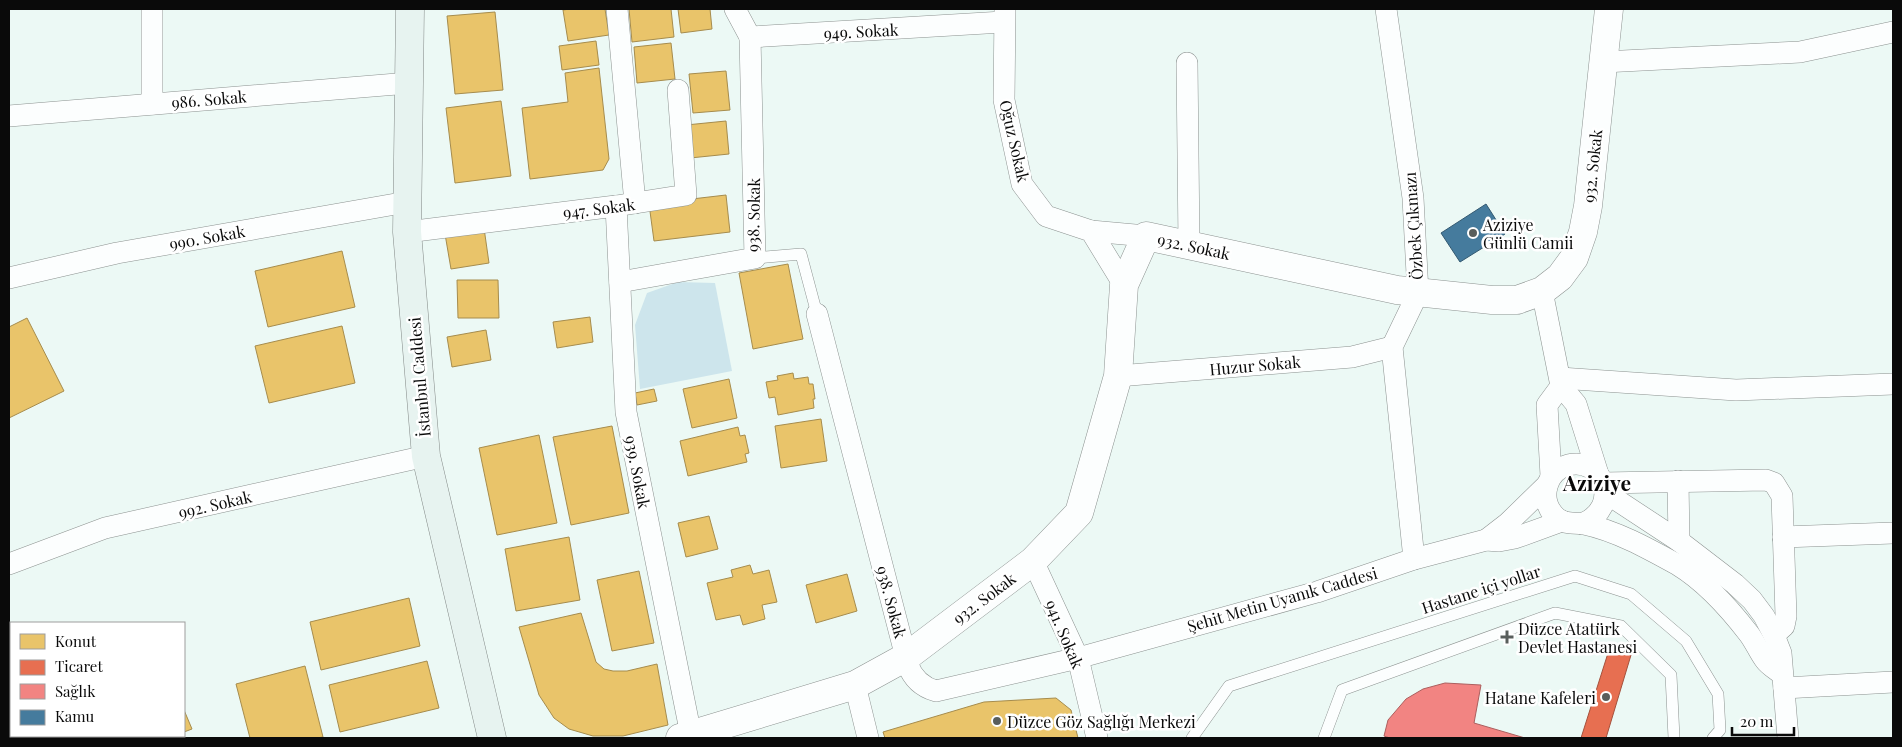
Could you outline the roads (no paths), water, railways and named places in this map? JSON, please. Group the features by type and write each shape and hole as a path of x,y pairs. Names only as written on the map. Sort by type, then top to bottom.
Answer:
{"main road":[{"name":"İstanbul Caddesi","path":"410,9 408,232 426,456 492,738"}],"street":[{"path":"152,9 152,104"},
{"name":"939. Sokak","path":"617,9 625,204 620,282 626,412 685,737"},
{"path":"735,9 750,37"},
{"name":"Özbek Çıkmazı","path":"1386,9 1413,198 1418,293 1392,347"},
{"name":"932. Sokak","path":"685,737 855,685 906,657 1033,561 1079,513 1118,376 1124,285 1146,236 1418,293 1492,300 1517,300 1542,292 1560,277 1574,258 1583,232 1588,206 1609,9"},
{"name":"949. Sokak","path":"750,37 1004,15"},
{"name":"Oğuz Sokak","path":"1004,15 1004,100 1022,184 1046,216 1091,231 1146,236"},
{"path":"1603,62 1800,52 1893,32"},
{"name":"938. Sokak","path":"620,282 755,258 750,37"},
{"path":"1187,63 1189,245"},
{"name":"986. Sokak","path":"9,116 409,83"},
{"name":"947. Sokak","path":"408,232 686,195 678,90"},
{"name":"990. Sokak","path":"9,278 117,253 407,202"},
{"path":"1091,231 1124,285"},
{"path":"1542,292 1560,382 1576,404 1602,483 1604,504 1600,513 1592,520 1572,523"},
{"name":"938. Sokak","path":"818,314 906,657 915,680 921,685 936,691 1078,658"},
{"path":"1392,347 1414,559"},
{"name":"Huzur Sokak","path":"1118,376 1352,357 1392,347"},
{"path":"1560,382 1736,390 1893,384"},
{"path":"1560,382 1547,405 1549,481 1546,496 1548,506 1554,515 1572,523 1638,544 1674,563 1693,576 1717,596 1733,613 1751,636 1766,661 1783,681 1893,682"},
{"name":"992. Sokak","path":"9,564 105,528 426,456"},
{"path":"1549,481 1559,469 1569,465 1584,466 1602,483 1735,584 1752,600 1764,616 1781,653 1788,738"},
{"path":"1602,483 1766,480 1774,483 1782,496 1786,616 1784,626 1774,635"},
{"name":"Şehit Metin Uyanık Caddesi","path":"1486,540 1515,517 1549,481"},
{"path":"1678,481 1679,541"},
{"name":"Şehit Metin Uyanık Caddesi","path":"1078,658 1317,592 1414,559 1486,540 1499,541 1516,538 1572,523"},
{"path":"1783,537 1893,533"},
{"name":"941. Sokak","path":"1033,561 1078,658 1097,738"},
{"path":"855,685 868,738"}],"lane":[{"path":"755,258 801,254 818,314"},
{"name":"Hastane içi yollar","path":"1192,738 1229,686 1575,576 1631,594 1686,641 1718,694 1720,730 1713,738"},
{"path":"1324,738 1342,690 1555,613 1621,626 1671,675 1674,738"}],"place":[{"name":"Aziziye Günlü Camii","path":"1473,233"},
{"name":"Düzce Atatürk Devlet Hastanesi","path":"1507,637"},
{"name":"Hatane Kafeleri","path":"1606,697"},
{"name":"Düzce Göz Sağlığı Merkezi","path":"997,721"}],"district":[{"name":"Aziziye","path":"1597,482"}]}
